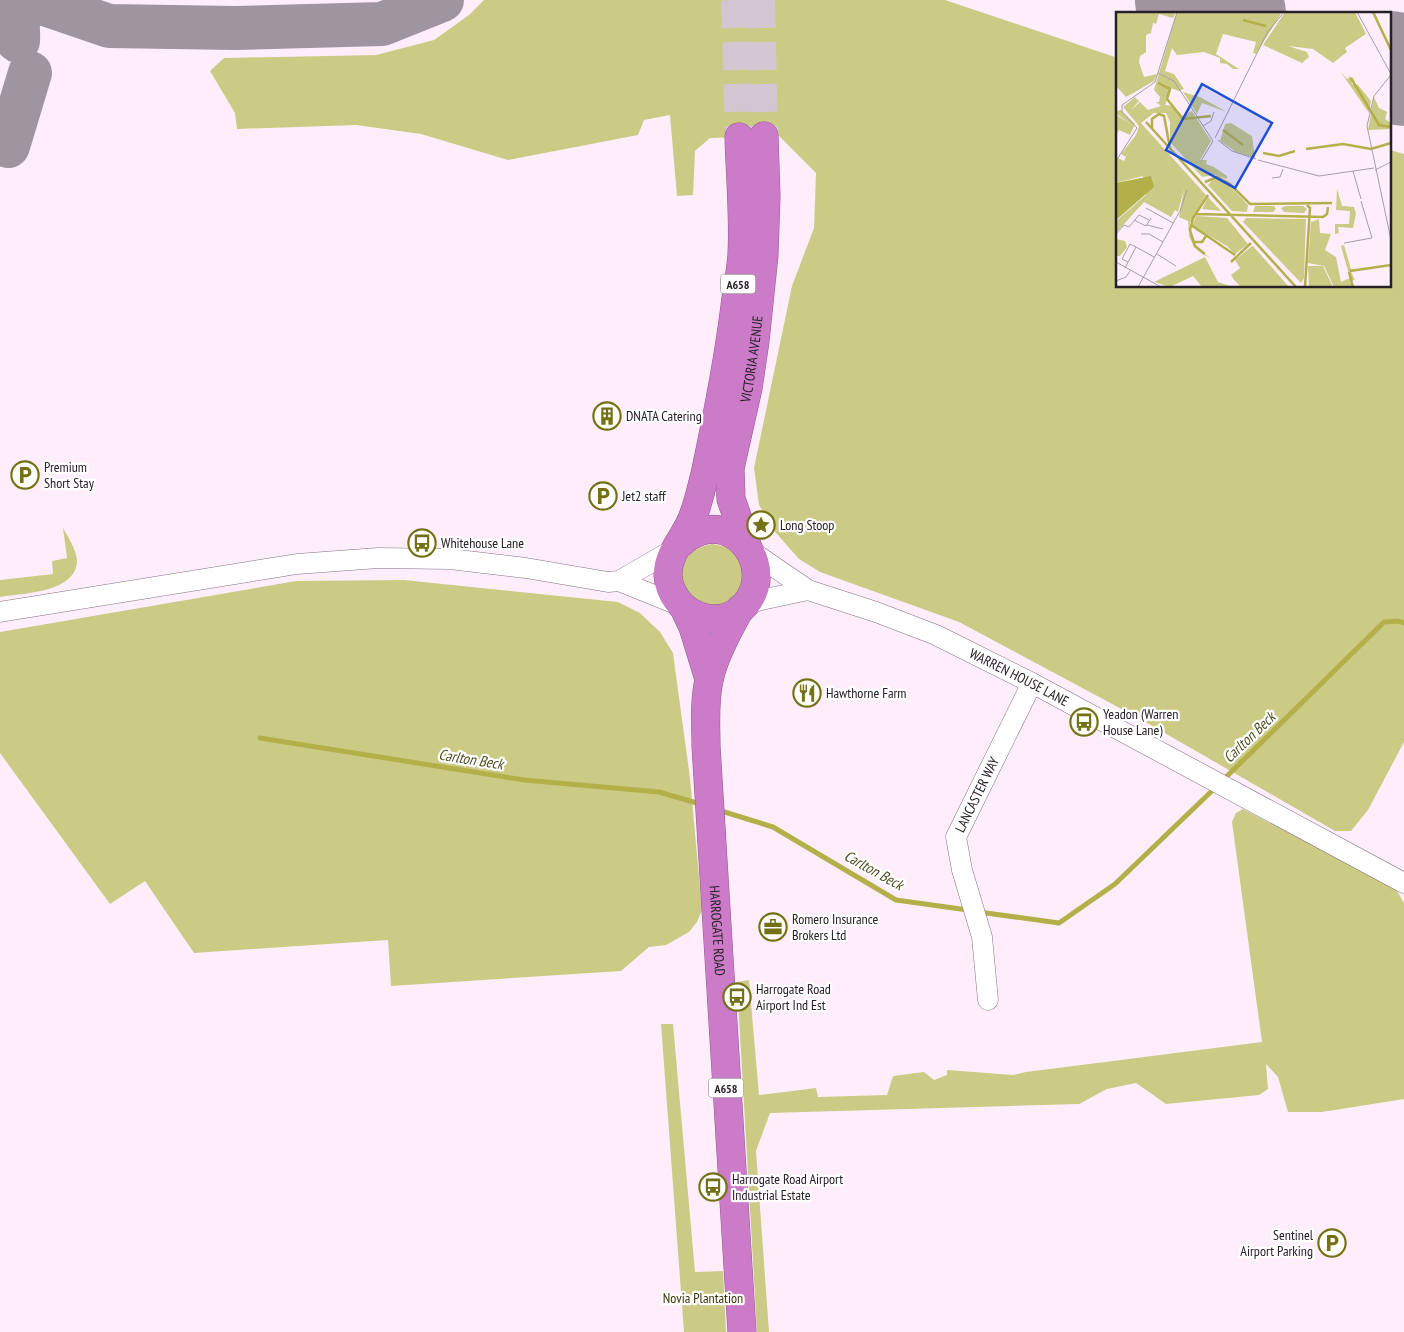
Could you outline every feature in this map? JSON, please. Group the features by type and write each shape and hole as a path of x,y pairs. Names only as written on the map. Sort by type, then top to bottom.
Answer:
{"highway":[{"name":"VICTORIA AVENUE","path":"678,546 692,520 700,495 719,409 743,339 764,255 766,196 752,137"},
{"name":"VICTORIA AVENUE","path":"743,339 748,388 730,468 731,499 750,550"},
{"path":"708,530 723,531 737,537 750,550 757,570 756,584 752,595 742,607 728,616 711,619 695,616 683,608 670,589 668,573 671,558 678,546 692,534 708,530"},
{"name":"HARROGATE ROAD","path":"742,607 730,628 709,679 706,704 706,746 720,991 742,1332"},
{"name":"HARROGATE ROAD","path":"683,608 692,627 709,679"}],"street":[{"path":"0,612 298,564 378,558 450,559 526,568 608,582 619,581 678,546"},
{"name":"WARREN HOUSE LANE","path":"750,550 808,590 876,612 936,635 1032,683 1404,883"},
{"path":"619,581 683,608"},
{"name":"WARREN HOUSE LANE","path":"742,607 761,600 808,590"},
{"name":"LANCASTER WAY","path":"988,1000 982,937 962,870 956,837 1032,683"}],"green space":[{"path":"484,0 945,0 1116,57 1116,288 1392,288 1392,151 1404,154 1404,742 1368,810 1351,831 1335,831 1142,720 959,622 820,572 799,559 776,533 759,505 754,468 792,286 814,228 816,173 779,136 710,138 695,151 693,195 677,196 670,115 644,120 638,135 508,160 421,134 356,125 237,129 235,113 210,71 224,58 376,55 434,40 469,15"},
{"path":"63,528 73,547 77,560 75,571 68,579 59,585 47,589 0,597 0,580 53,574 52,561 67,558"},
{"path":"713,544 730,548 743,561 745,588 721,610 689,600 681,580 683,564 690,554 701,547"},
{"path":"404,580 618,602 640,613 660,632 673,653 690,778 702,910 697,922 689,932 666,945 649,947 621,971 391,986 388,940 194,953 145,881 110,904 0,753 0,632 296,581"},
{"path":"1243,809 1396,889 1404,903 1404,1099 1322,1112 1288,1112 1278,1077 1266,1064 1268,1089 1259,1095 1166,1104 1136,1083 1107,1089 1079,1104 770,1113 756,1151 769,1332 757,1332 737,982 749,980 759,1095 816,1088 818,1097 887,1095 893,1076 924,1072 934,1080 947,1075 947,1070 1013,1075 1262,1042 1232,822 1236,813"},
{"name":"Novia Plantation","path":"661,1024 673,1024 695,1272 723,1271 726,1332 684,1332"}],"waterway":[{"name":"Carlton Beck","path":"1222,781 1384,622 1398,621 1404,623"},
{"name":"Carlton Beck","path":"260,738 524,780 659,792 700,804"},
{"name":"Carlton Beck","path":"979,912 1059,923 1115,884 1216,787"},
{"name":"Carlton Beck","path":"718,810 773,827 896,900 968,910"}],"taxiway":[{"path":"8,0 17,20 18,41"},
{"path":"33,0 109,26 235,28 382,24 442,0"},
{"path":"1392,72 1404,79"},
{"path":"8,146 30,73"}],"runway":[{"path":"1190,0 1225,12"},
{"path":"1392,67 1404,71"}],"tunnel":[{"path":"735,0 739,137"},
{"path":"761,0 764,136"}],"place":[{"name":"DNATA Catering","path":"607,416"},
{"name":"Premium Short Stay","path":"25,475"},
{"name":"Jet2 staff","path":"603,496"},
{"name":"Long Stoop","path":"761,525"},
{"name":"Whitehouse Lane","path":"422,543"},
{"name":"Hawthorne Farm","path":"807,693"},
{"name":"Yeadon (Warren House Lane)","path":"1084,722"},
{"name":"Romero Insurance Brokers Ltd","path":"773,927"},
{"name":"Harrogate Road Airport Ind Est","path":"737,997"},
{"name":"Harrogate Road Airport Industrial Estate","path":"713,1187"},
{"name":"Sentinel Airport Parking","path":"1332,1243"}]}
